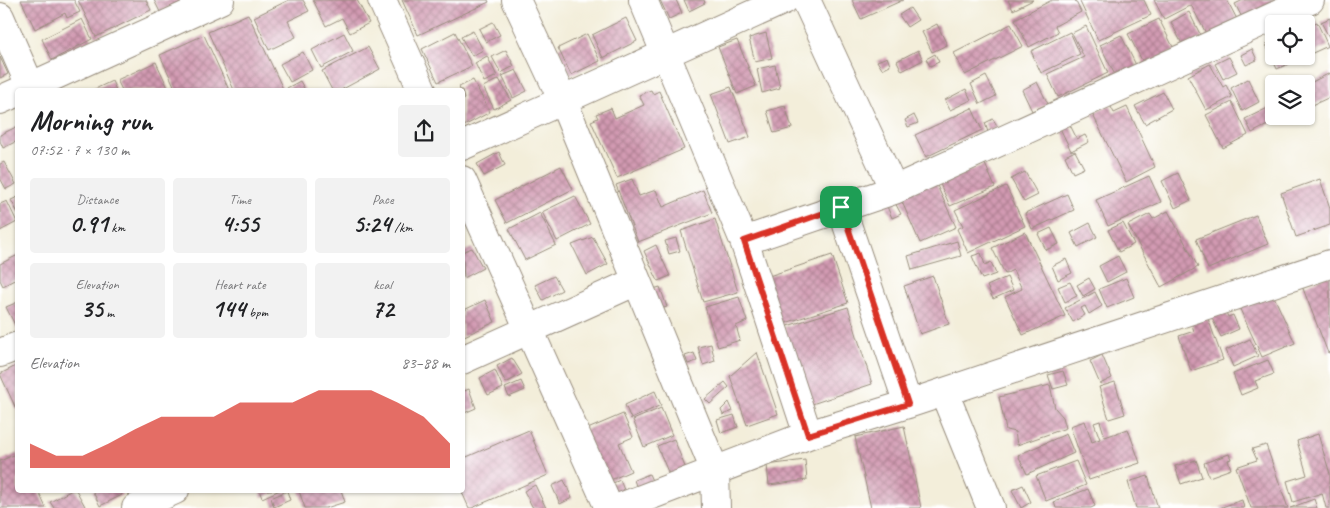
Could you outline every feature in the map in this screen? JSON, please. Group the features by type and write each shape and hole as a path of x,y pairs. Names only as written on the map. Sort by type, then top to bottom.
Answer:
{"street":[{"path":"30,88 220,0"},
{"path":"382,0 421,88"},
{"path":"516,0 563,101 715,471 716,508"},
{"path":"644,0 744,241 808,435"},
{"path":"465,145 784,0"},
{"path":"806,0 894,190"},
{"path":"744,241 894,190 1310,0"},
{"path":"0,17 25,88"},
{"path":"0,100 15,94"},
{"path":"465,187 609,508"},
{"path":"841,207 908,404"},
{"path":"618,508 808,435 908,404 1330,264"},
{"path":"465,359 637,281"},
{"path":"0,353 15,347"},
{"path":"944,392 991,508"},
{"path":"136,508 172,495"}],"building":[{"path":"21,0 74,0 80,12 67,18 65,13 35,29"},
{"path":"78,0 146,0 151,10 96,37"},
{"path":"154,0 185,0 160,12"},
{"path":"289,0 303,0 309,11 288,21 296,37 269,50 254,17"},
{"path":"313,0 357,0 369,23 350,33 342,18 326,26"},
{"path":"402,0 488,0 489,2 418,35"},
{"path":"660,0 676,0 682,13 669,19"},
{"path":"684,0 704,0 705,3 689,11"},
{"path":"852,0 903,0 861,19"},
{"path":"1008,0 1033,0 1013,10"},
{"path":"1052,0 1075,0 1081,12 1055,26 1058,32 1029,47 1015,19"},
{"path":"1084,0 1144,0 1151,15 1098,40 1080,2"},
{"path":"1154,0 1227,0 1238,21 1208,37 1191,5 1164,19"},
{"path":"1243,0 1290,0 1245,23 1235,4"},
{"path":"910,8 918,20 907,27 899,15"},
{"path":"1189,12 1202,38 1184,48 1171,22"},
{"path":"248,14 283,88 233,88 208,32"},
{"path":"626,18 637,41 603,58 592,35"},
{"path":"1330,18 1330,39 1321,22"},
{"path":"82,19 92,39 52,60 42,39"},
{"path":"1159,19 1175,51 1145,66 1128,34"},
{"path":"493,22 500,35 486,42 479,29"},
{"path":"1317,22 1328,46 1315,52 1315,23"},
{"path":"937,24 947,45 932,52 922,32"},
{"path":"1011,24 1023,46 965,75 954,53"},
{"path":"1086,26 1108,73 1058,97 1047,74 1084,57 1072,33"},
{"path":"473,31 483,50 472,56 461,37"},
{"path":"455,32 472,66 438,82 422,49"},
{"path":"1070,32 1080,54 1041,73 1031,51"},
{"path":"344,33 353,51 321,68 312,50"},
{"path":"766,33 772,58 755,62 749,38"},
{"path":"587,34 600,61 571,75 558,48"},
{"path":"204,35 228,88 175,88 160,55"},
{"path":"1121,35 1138,69 1117,79 1100,45"},
{"path":"737,40 756,86 737,94 718,47"},
{"path":"368,47 380,69 345,88 331,88 322,71"},
{"path":"1252,49 1257,60 1246,65 1241,55"},
{"path":"506,50 514,66 501,73 492,57"},
{"path":"918,50 923,60 902,71 897,61"},
{"path":"303,52 312,70 290,82 280,64"},
{"path":"935,54 939,62 930,66 926,59"},
{"path":"487,56 497,76 484,82 475,63"},
{"path":"0,57 8,74 0,78"},
{"path":"887,57 890,65 882,69 877,61"},
{"path":"1229,57 1237,72 1223,79 1215,64"},
{"path":"156,62 168,88 121,88 117,80"},
{"path":"1210,64 1223,87 1226,85 1232,97 1206,110 1188,76"},
{"path":"775,65 780,88 762,93 757,69"},
{"path":"1275,65 1286,65 1277,69"},
{"path":"516,70 527,91 513,98 502,76"},
{"path":"1330,73 1330,97 1315,104 1315,80"},
{"path":"986,76 996,96 980,104 971,84"},
{"path":"499,79 511,100 494,109 483,87"},
{"path":"1248,79 1259,102 1242,111 1231,88"},
{"path":"473,80 490,112 465,125 465,88 459,87"},
{"path":"112,81 115,88 97,88"},
{"path":"300,81 304,88 287,88"},
{"path":"1037,82 1048,104 1032,111 1022,90"},
{"path":"731,87 750,137 730,144 711,94"},
{"path":"966,89 971,100 950,110 945,100"},
{"path":"651,90 653,94 659,91 684,149 617,178 591,121 598,118 596,114 611,108 615,118 644,105 639,95"},
{"path":"1163,92 1172,109 1145,124 1135,106"},
{"path":"1232,102 1248,135 1223,148 1206,115"},
{"path":"1110,105 1114,113 1127,107 1155,167 1126,182 1092,113"},
{"path":"785,106 792,128 774,133 767,111"},
{"path":"972,108 982,130 926,157 915,135"},
{"path":"1265,109 1265,125 1267,125 1252,133 1245,119"},
{"path":"914,115 918,123 908,127 905,120"},
{"path":"993,119 998,127 988,132 985,123"},
{"path":"1068,121 1077,139 1085,135 1089,142 1071,151 1059,126"},
{"path":"15,128 15,142 3,148 0,135"},
{"path":"1075,151 1084,168 1073,173 1065,156"},
{"path":"499,152 505,165 484,176 477,164"},
{"path":"4,162 15,182 15,184 6,189 0,178 0,164"},
{"path":"985,164 995,187 950,206 940,184"},
{"path":"561,166 573,189 507,223 495,200"},
{"path":"1025,172 1038,195 1024,202 1011,179"},
{"path":"1178,173 1191,200 1175,208 1162,181"},
{"path":"1149,176 1161,202 1108,226 1096,200"},
{"path":"632,179 639,196 656,190 663,207 703,190 712,213 638,242 616,185"},
{"path":"934,179 956,227 920,243 899,195"},
{"path":"1320,179 1330,208 1330,225 1296,237 1281,193"},
{"path":"1006,186 1025,226 968,253 957,229 963,226 955,210"},
{"path":"1067,194 1074,210 1032,229 1025,213"},
{"path":"575,196 590,224 557,241 542,212"},
{"path":"15,198 15,207 11,200"},
{"path":"893,199 901,214 892,218 885,202"},
{"path":"7,201 15,218 15,223 0,231 0,204"},
{"path":"1168,211 1198,267 1161,287 1128,225 1150,214 1153,219"},
{"path":"540,213 556,245 525,260 509,229"},
{"path":"1256,215 1268,244 1208,269 1196,239"},
{"path":"715,219 738,292 703,302 681,231"},
{"path":"1090,223 1097,237 1078,247 1071,233"},
{"path":"1123,223 1134,244 1119,252 1108,230"},
{"path":"1051,228 1059,244 1046,250 1038,234"},
{"path":"1025,232 1065,316 1023,335 1005,297 1022,289 1013,270 1005,274 992,248"},
{"path":"593,237 608,264 587,275 572,245"},
{"path":"676,238 680,251 669,254 665,241"},
{"path":"957,241 961,256 912,270 908,256"},
{"path":"656,245 670,276 658,281 644,251"},
{"path":"472,248 483,268 465,277 465,251"},
{"path":"981,253 985,265 991,262 996,274 982,279 972,256"},
{"path":"832,255 848,303 779,325 763,278"},
{"path":"15,256 15,280 3,286 0,280 0,264"},
{"path":"1118,256 1126,272 1107,282 1099,266"},
{"path":"1066,259 1072,273 1058,280 1052,266"},
{"path":"1330,275 1330,352 1328,353 1302,286"},
{"path":"554,276 562,290 543,300 535,285"},
{"path":"933,276 949,324 920,334 904,286"},
{"path":"1007,277 1013,290 993,299 987,286"},
{"path":"1089,278 1095,289 1083,296 1077,285"},
{"path":"1126,278 1134,297 1107,308 1099,289"},
{"path":"1070,282 1077,296 1065,302 1058,287"},
{"path":"660,287 667,307 657,310 650,290"},
{"path":"1095,292 1102,306 1089,314 1085,306 1081,308 1085,315 1073,322 1065,308"},
{"path":"1272,292 1295,343 1262,357 1239,307"},
{"path":"739,297 747,321 736,326 740,340 718,347 705,307"},
{"path":"485,300 495,322 465,336 465,310"},
{"path":"15,303 15,325 6,307"},
{"path":"848,307 872,384 809,405 784,327"},
{"path":"1225,310 1228,317 1233,315 1239,329 1221,337 1211,316"},
{"path":"1207,316 1223,360 1191,371 1179,336 1194,331 1191,322"},
{"path":"1250,339 1258,356 1233,367 1226,350"},
{"path":"711,344 715,361 703,365 698,347"},
{"path":"757,352 778,414 747,425 730,376"},
{"path":"694,353 697,361 688,364 685,356"},
{"path":"1102,355 1112,378 1100,384 1090,361"},
{"path":"512,358 522,374 506,383 497,366"},
{"path":"1268,360 1274,374 1255,381 1258,388 1241,395 1233,374"},
{"path":"15,366 15,406 0,374"},
{"path":"495,370 503,388 488,395 480,378"},
{"path":"1063,371 1068,385 1053,389 1048,375"},
{"path":"521,381 525,390 509,397 505,388"},
{"path":"725,382 729,387 710,404 705,399"},
{"path":"1115,382 1125,414 1109,419 1099,387"},
{"path":"1050,385 1055,408 1063,417 1066,428 1017,445 1015,432 1006,430 999,397"},
{"path":"469,389 476,408 465,413 465,391"},
{"path":"655,391 661,405 631,419 625,405"},
{"path":"729,402 733,411 723,415 721,410"},
{"path":"661,408 672,435 644,447 633,420"},
{"path":"623,414 633,437 619,443 631,471 606,482 583,431"},
{"path":"734,415 738,427 721,433 717,420"},
{"path":"1085,421 1092,442 1100,439 1094,423 1100,421 1105,437 1128,429 1140,463 1089,480 1070,426"},
{"path":"904,426 921,508 871,508 855,437"},
{"path":"529,430 548,475 469,508 462,493 465,493 465,458"},
{"path":"1066,434 1074,453 1027,474 1018,455"},
{"path":"1318,434 1330,474 1330,508 1326,508 1322,493 1293,502 1287,481 1307,475 1297,441"},
{"path":"674,439 687,472 671,479 657,446"},
{"path":"1266,445 1288,508 1251,508 1236,467 1257,460 1252,449"},
{"path":"15,454 15,493 39,493 46,508 0,508 0,461"},
{"path":"1229,454 1231,459 1228,460 1231,469 1209,477 1204,463"},
{"path":"805,460 807,480 769,485 767,465"},
{"path":"1196,460 1202,477 1181,484 1175,466"},
{"path":"1076,461 1086,485 1046,501 1036,476"},
{"path":"649,474 654,485 638,491 634,480"},
{"path":"1148,476 1158,508 1136,508 1128,482"},
{"path":"564,480 572,498 560,504 552,486"},
{"path":"620,480 626,495 611,501 606,486"},
{"path":"535,485 546,508 533,508 524,491"},
{"path":"1023,485 1031,502 1021,508 1012,490"},
{"path":"1088,489 1095,506 1091,508 1056,508 1054,502"},
{"path":"66,493 78,493 86,508 54,508 50,502"},
{"path":"94,493 121,493 122,495 100,506"},
{"path":"260,493 273,493 262,498"},
{"path":"282,493 288,493 290,500 274,507 271,498"},
{"path":"300,493 342,493 345,502 326,508 305,508"},
{"path":"1314,499 1317,508 1290,508"},
{"path":"1242,500 1244,508 1219,508"}],"route":[{"path":"841,207 908,404 808,435 744,241 841,207"}]}
